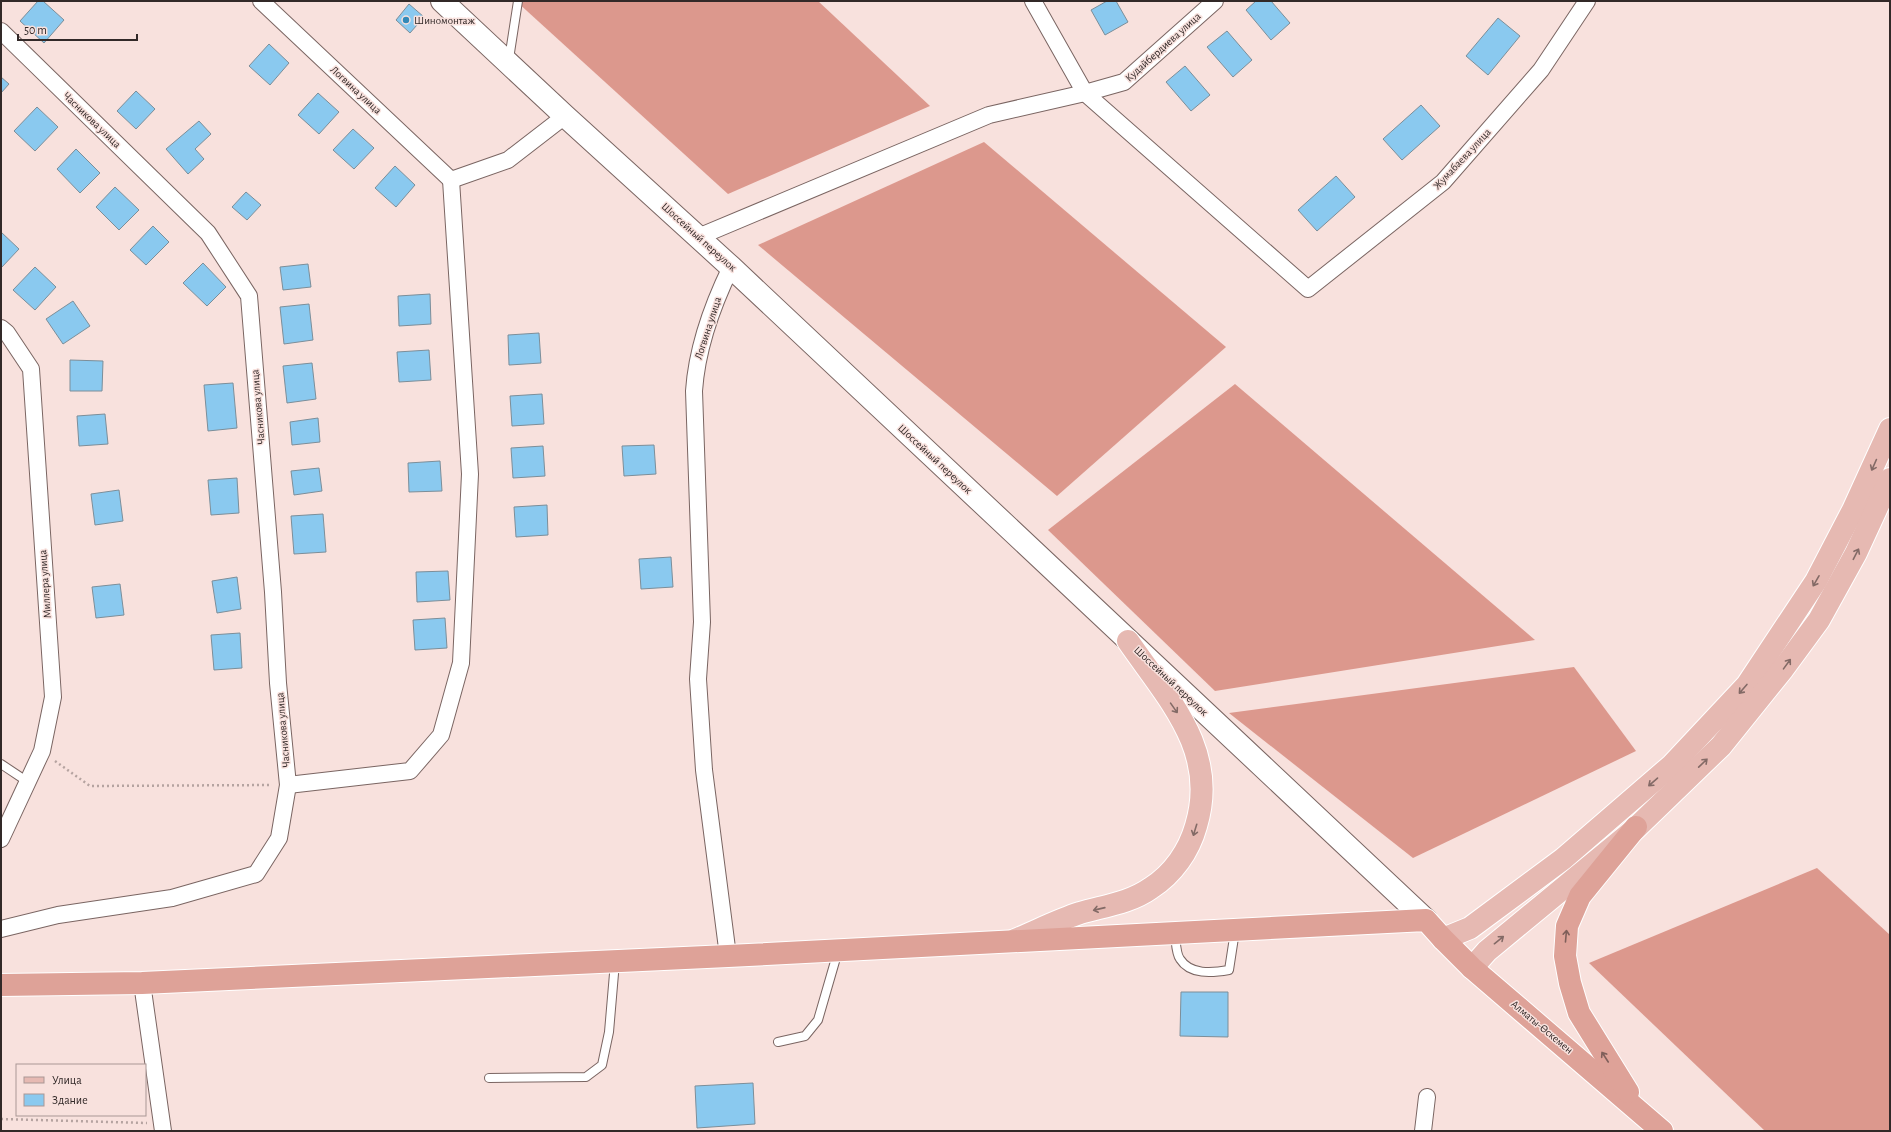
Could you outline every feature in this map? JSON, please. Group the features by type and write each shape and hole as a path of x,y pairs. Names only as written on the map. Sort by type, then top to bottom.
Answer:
{"highway":[{"path":"1636,827 1580,896 1567,926 1565,956 1570,983 1579,1013 1593,1038 1642,1113"},
{"path":"1,985 142,983 839,951 1015,940 1426,920"},
{"name":"Алматы-Өскемен","path":"1426,920 1472,968 1662,1131"}],"main road":[{"name":"Шоссейный переулок","path":"442,1 564,116 731,267 1426,920"},
{"path":"1443,939 1470,928 1563,860 1672,765 1747,685 1816,581 1853,510 1890,429"},
{"path":"1472,968 1487,951 1636,827 1721,746 1783,669 1815,626 1856,553 1890,479"},
{"path":"1015,940 1079,914 1120,904 1151,888 1178,864 1192,838 1202,807 1203,780 1197,752 1183,720 1128,641"}],"street":[{"name":"Логвина улица","path":"260,1 451,180"},
{"path":"1033,1 1085,93"},
{"name":"Кудайбердиева улица","path":"698,237 989,115 1085,93 1124,82 1214,1"},
{"name":"Жумабаева улица","path":"1085,93 1308,289 1443,182 1541,70 1587,1"},
{"name":"Часникова улица","path":"1,31 208,233 249,296 273,592 278,683 288,785 279,838 256,874 172,898 58,916 1,928"},
{"path":"288,785 410,771 441,735 461,663 470,474 451,180 508,160 564,116"},
{"name":"Логвина улица","path":"728,956 704,770 698,679 702,622 694,391 696,365 714,303 731,267"},
{"name":"Миллера улица","path":"1,328 7,333 31,369 53,696 42,751 1,839"},
{"path":"142,983 162,1127"},
{"path":"1423,1131 1427,1097"}],"lane":[{"path":"509,63 518,1"},
{"path":"1,764 28,782"},
{"path":"1175,932 1179,959 1192,971 1216,973 1229,970 1236,929"},
{"path":"778,1042 805,1036 818,1020 839,951"},
{"path":"489,1078 586,1078 602,1065 609,1032 615,961"}],"path":[{"path":"42,751 90,786 288,785"},
{"path":"1,1119 162,1127"}],"shaded area":[{"path":"516,1 818,1 930,106 728,194"},
{"path":"984,142 1226,347 1057,496 758,245"},
{"path":"1235,384 1535,640 1215,691 1048,530"},
{"path":"1574,667 1636,751 1413,858 1229,713"},
{"path":"1817,868 1890,935 1890,1131 1765,1131 1589,963"}],"building":[{"path":"38,1 43,1 64,20 44,43 20,21"},
{"path":"1107,1 1116,1 1128,22 1105,35 1091,10"},
{"path":"1256,1 1271,1 1290,23 1271,40 1246,10"},
{"path":"409,4 424,17 410,33 396,20"},
{"path":"1498,18 1520,36 1488,75 1466,56"},
{"path":"1227,31 1252,60 1233,77 1207,47"},
{"path":"269,44 289,63 270,85 249,66"},
{"path":"1185,66 1210,95 1191,111 1166,82"},
{"path":"1,77 9,84 1,93"},
{"path":"136,91 155,109 136,129 117,111"},
{"path":"318,93 339,112 319,134 298,115"},
{"path":"1421,105 1440,126 1402,160 1383,139"},
{"path":"37,107 58,127 35,151 14,131"},
{"path":"199,121 211,134 195,149 204,159 188,174 166,149"},
{"path":"353,129 374,148 354,169 333,150"},
{"path":"76,149 100,173 80,193 57,169"},
{"path":"395,166 415,185 396,207 375,188"},
{"path":"1336,176 1355,197 1317,231 1298,210"},
{"path":"115,187 139,210 119,230 96,207"},
{"path":"246,192 261,205 247,220 232,207"},
{"path":"153,226 169,242 146,265 130,250"},
{"path":"1,232 19,249 1,268"},
{"path":"203,263 226,287 207,306 183,283"},
{"path":"308,264 311,287 283,290 280,267"},
{"path":"35,267 56,287 35,310 13,290"},
{"path":"430,294 431,324 399,326 398,296"},
{"path":"73,301 90,326 63,344 46,319"},
{"path":"309,304 313,340 284,344 280,307"},
{"path":"539,333 541,363 509,365 508,335"},
{"path":"429,350 431,380 399,382 397,352"},
{"path":"70,360 103,361 102,391 70,391"},
{"path":"312,363 316,399 287,403 283,366"},
{"path":"233,383 237,428 208,431 204,385"},
{"path":"542,394 544,424 512,426 510,396"},
{"path":"105,414 108,444 79,446 77,416"},
{"path":"318,418 320,442 292,445 290,422"},
{"path":"654,445 656,474 624,476 622,446"},
{"path":"543,446 545,476 513,478 511,448"},
{"path":"440,461 442,491 409,492 408,463"},
{"path":"319,468 322,491 294,495 291,471"},
{"path":"237,478 239,513 211,515 208,480"},
{"path":"119,490 123,521 95,525 91,494"},
{"path":"547,505 548,535 516,537 514,507"},
{"path":"323,514 326,552 294,554 291,516"},
{"path":"671,557 673,587 641,589 639,559"},
{"path":"448,571 450,600 417,602 416,572"},
{"path":"237,577 241,609 217,613 212,581"},
{"path":"120,584 124,615 96,618 92,587"},
{"path":"445,618 447,648 415,650 413,620"},
{"path":"240,633 242,668 214,670 211,635"},
{"path":"1181,992 1228,992 1228,1037 1180,1036"},
{"path":"753,1083 755,1124 697,1128 695,1086"}],"place":[{"name":"Шиномонтаж","path":"406,20"}]}
